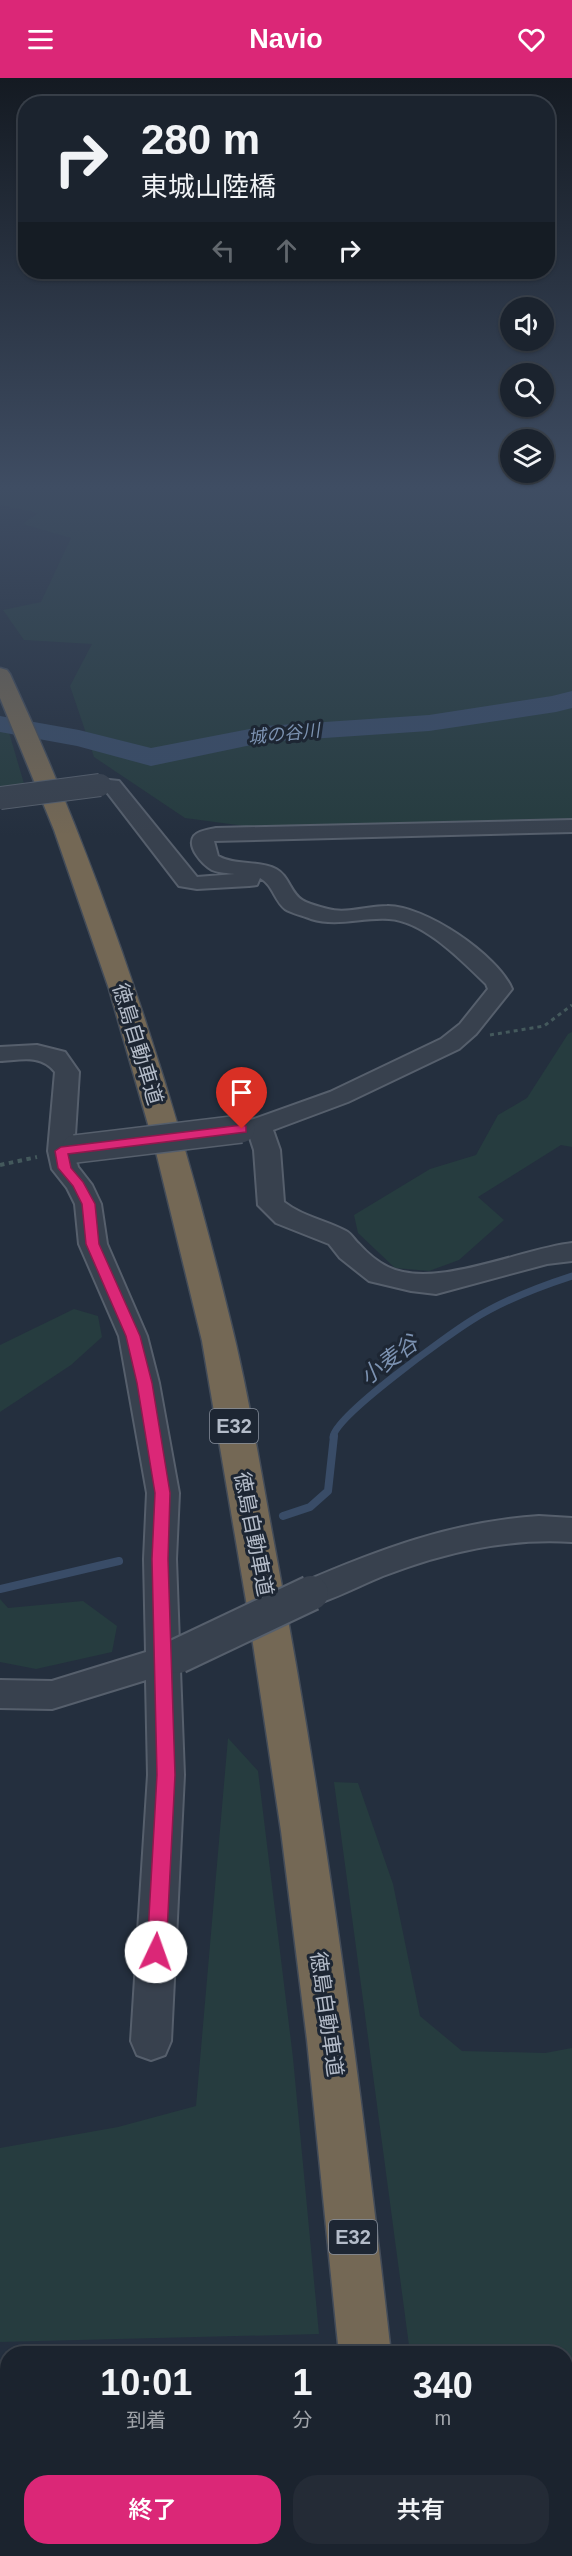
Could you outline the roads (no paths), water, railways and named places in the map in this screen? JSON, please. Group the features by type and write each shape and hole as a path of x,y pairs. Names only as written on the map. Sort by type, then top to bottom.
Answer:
{"highway":[{"name":"徳島自動車道","path":"0,674 36,753 77,857 141,1046 214,1319 282,1684 342,2120 364,2346"}],"street":[{"path":"0,798 112,785 187,881 197,883 276,878"},
{"path":"68,1150 250,1128 339,1097 450,1044 468,1029 500,989 497,981 448,935 406,916 389,912 333,917 293,904 276,878 249,868 221,866 211,860 204,850 203,838 216,834 395,832 572,826"},
{"path":"0,1054 37,1052 56,1057 67,1072 68,1150 64,1168 79,1185 88,1204 93,1244 133,1336 144,1383 163,1493 160,1559 169,1659 166,1775 151,2041"},
{"path":"250,1128 267,1150 271,1205 286,1217 339,1238 350,1252 379,1274 436,1285 547,1255 572,1252"},
{"path":"0,1694 6,1696 52,1695 169,1659 363,1570 459,1539 543,1526 572,1530"}],"waterway":[{"name":"城の谷川","path":"0,724 79,738 151,757 265,734 429,723 556,704 572,699"},
{"name":"小麦谷","path":"333,1437 339,1426 372,1394 459,1328 508,1301 572,1276"},
{"name":"小麦谷","path":"283,1516 310,1507 328,1491 334,1436"},
{"name":"小麦谷","path":"0,1589 119,1561"}]}
